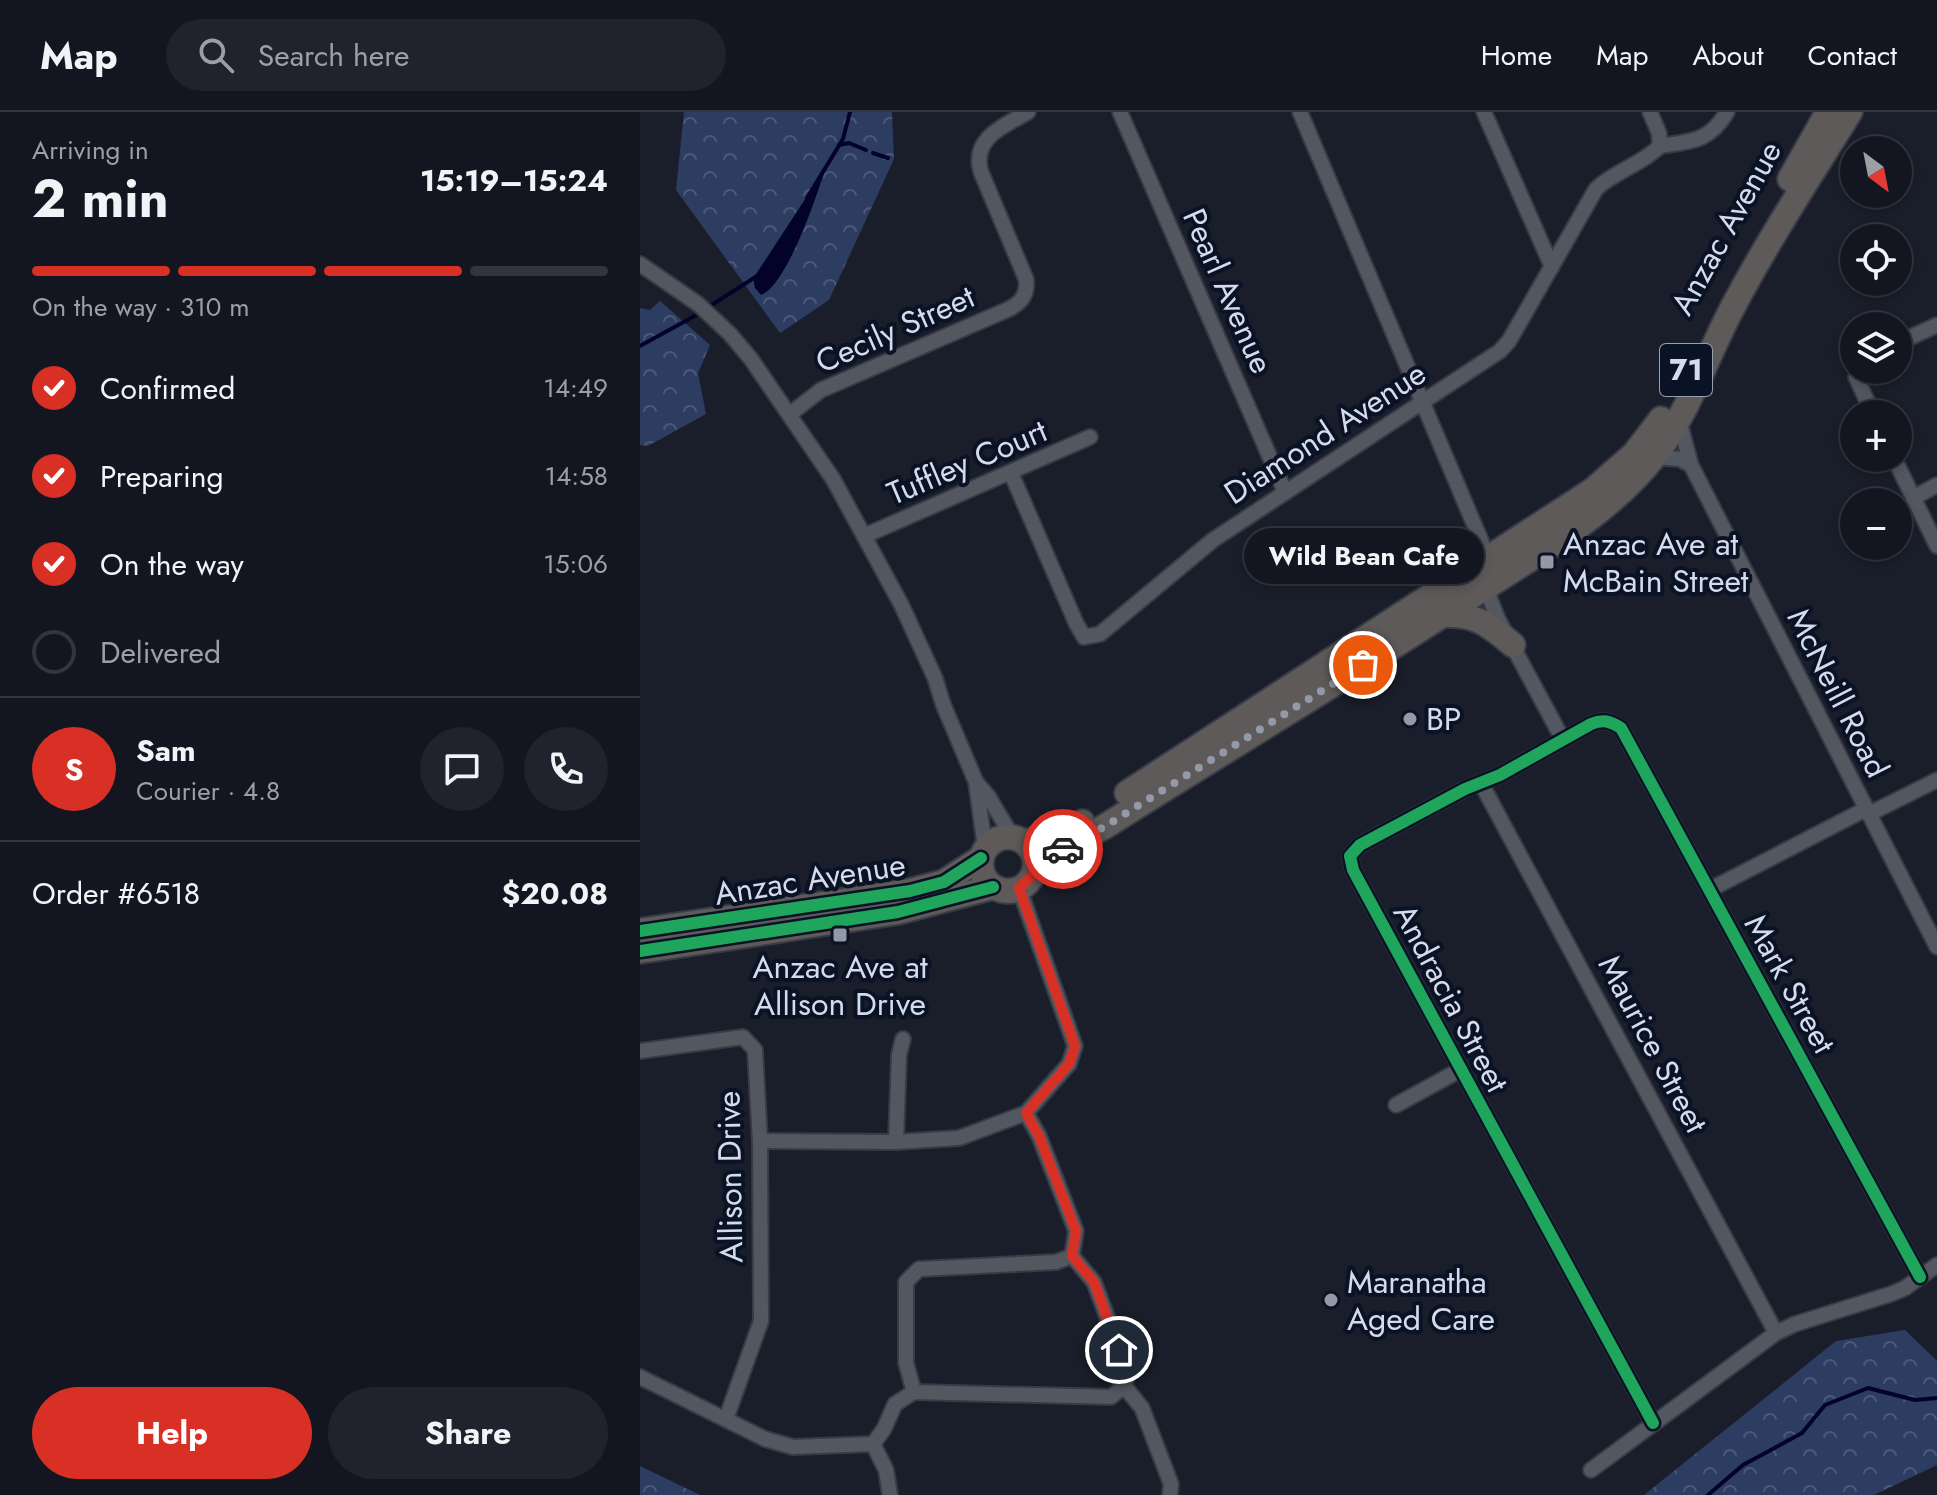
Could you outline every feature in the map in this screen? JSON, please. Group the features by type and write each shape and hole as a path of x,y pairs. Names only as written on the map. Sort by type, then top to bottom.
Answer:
{"highway":[{"name":"Anzac Avenue","path":"1018,839 1063,831 1091,816 1609,478 1648,437 1670,403 1734,271 1828,112"},
{"name":"Anzac Avenue","path":"1035,867 1444,615 1609,504 1654,457 1678,419 1758,261 1850,112"},
{"path":"1444,615 1481,620 1513,645"},
{"name":"71","path":"983,853 1002,837 1018,839"},
{"path":"1018,839 1033,853 1035,867"},
{"name":"Anzac Avenue","path":"640,931 924,888 944,882 983,853"},
{"path":"983,853 981,869 993,887 1010,891 1019,888"},
{"name":"71","path":"1019,888 1032,876 1035,867"},
{"name":"Anzac Avenue","path":"640,951 886,914 993,887"}],"street":[{"name":"Cecily Street","path":"790,414 821,390 1022,301 1026,294 1026,279 981,172 978,155 987,138 1028,112"},
{"name":"Pearl Avenue","path":"1120,112 1285,492"},
{"path":"1300,112 1482,543 1488,586 1498,619 1562,738"},
{"path":"1484,112 1552,267"},
{"path":"1650,112 1659,133 1660,146 1703,139 1718,127 1727,112"},
{"name":"Diamond Avenue","path":"1011,473 1084,637 1100,634 1213,540 1500,351 1509,341 1596,189 1607,178 1647,159 1660,146"},
{"path":"640,264 667,280 730,334 751,359 833,479 891,585 935,678 976,782 983,853"},
{"path":"1912,337 1937,325"},
{"name":"McNeill Road","path":"1678,419 1691,465 1937,947"},
{"name":"Tuffley Court","path":"864,536 1090,437"},
{"path":"1654,457 1680,459 1691,465"},
{"path":"1901,472 1937,546"},
{"path":"1913,498 1937,485"},
{"name":"Andracia Street","path":"1610,721 1600,720 1562,738 1500,775 1360,845 1350,856 1353,870 1653,1423"},
{"name":"Mark Street","path":"1610,721 1621,728 1628,738 1920,1277"},
{"path":"1709,890 1854,814 1875,811 1937,780"},
{"path":"976,782 1018,839"},
{"name":"Maurice Street","path":"1481,783 1776,1333"},
{"path":"760,1141 896,1142 959,1138 1026,1113 1069,1064 1075,1046 1019,888"},
{"name":"Allison Drive","path":"640,1051 743,1037 755,1050 760,1141 761,1321 726,1419"},
{"path":"896,1142 899,1055 903,1039"},
{"path":"1396,1105 1460,1070"},
{"path":"873,1444 884,1429 895,1404 914,1392 1111,1397 1124,1386 1128,1373 1094,1282 1072,1256 1076,1231 1039,1136 1026,1113"},
{"path":"914,1392 906,1363 906,1282 919,1269 1056,1262 1072,1256"},
{"path":"1591,1470 1776,1333 1795,1324 1891,1294 1937,1265"},
{"path":"640,1377 765,1439 793,1447 873,1444"},
{"path":"1124,1386 1142,1408 1171,1484 1170,1495"},
{"path":"873,1444 886,1470 890,1495"}],"green space":[{"path":"684,112 892,112 894,159 829,300 780,333 676,190"},
{"path":"660,301 710,345 698,373 706,414 648,446 640,445 640,308 650,310"},
{"path":"1905,1330 1937,1361 1937,1465 1874,1495 1644,1495 1836,1341"},
{"path":"640,1466 700,1495 640,1495"}],"shaded area":[{"path":"826,167 791,257 771,288 761,295 753,279"}],"waterway":[{"path":"807,198 843,139 850,112"},
{"path":"839,145 849,143 866,150"},
{"path":"873,153 888,158"},
{"path":"707,308 757,276"},
{"path":"640,346 700,313"},
{"path":"1708,1495 1743,1465 1802,1433 1825,1405 1868,1388 1915,1400 1937,1398"}],"cycle path":[{"path":"1653,1423 1353,870 1350,856 1360,845 1465,789 1500,775 1591,724 1606,722 1621,728 1920,1277"},
{"path":"640,931 910,891 944,882 981,858"},
{"path":"640,951 898,912 993,887"}],"way so far":[{"path":"1063,849 1104,827 1363,665"}],"place":[{"name":"Anzac Ave at McBain Street","path":"1547,562"},
{"name":"Wild Bean Cafe","path":"1363,665"},
{"name":"BP","path":"1410,719"},
{"name":"Anzac Ave at Allison Drive","path":"840,935"},
{"name":"Maranatha Aged Care","path":"1331,1300"}],"route":[{"path":"1063,849 1035,867 1027,883 1019,888 1075,1046 1069,1064 1026,1113 1039,1136 1076,1231 1072,1256 1094,1282 1119,1350"}]}
